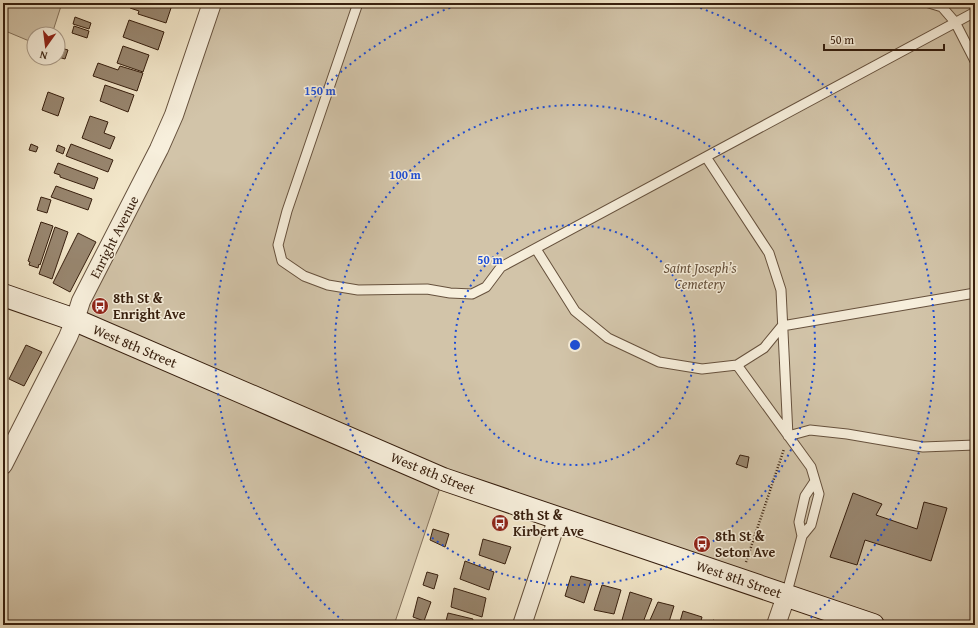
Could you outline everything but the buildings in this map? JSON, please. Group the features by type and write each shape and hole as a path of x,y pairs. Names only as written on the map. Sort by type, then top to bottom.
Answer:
{"street":[{"name":"Enright Avenue","path":"3,465 68,337 81,301 159,149 174,115 212,3"},
{"name":"West 8th Street","path":"3,295 75,320 443,479 874,625"},
{"path":"522,625 558,517"},
{"path":"776,625 786,596"}],"lane":[{"path":"358,3 287,211 278,245 282,261 304,276 328,285 358,290 427,289 450,293 472,294 486,287 501,267 536,250 954,22 975,12"},
{"path":"929,3 942,7 954,22 975,61"},
{"path":"706,157 769,253 781,290 788,436"},
{"path":"536,250 575,311 608,338 660,362 702,369 737,365 764,348 782,326 975,294"},
{"path":"737,365 812,467 820,494 811,525 802,536 786,596"},
{"path":"788,436 810,430 847,434 923,447 975,445"},
{"path":"802,536 799,522 805,496 815,480"}],"path":[{"path":"740,580 788,436"}],"green space":[{"path":"3,3 62,3 55,26 26,26 26,40 3,30"},
{"name":"Saint Joseph’s Cemetery","path":"212,3 975,3 975,625 873,625 443,479 394,625 3,625 3,465 159,149"}],"place":[{"name":"8th St & Enright Ave","path":"100,306"},
{"name":"8th St & Kirbert Ave","path":"500,523"},
{"name":"8th St & Seton Ave","path":"702,544"}]}
